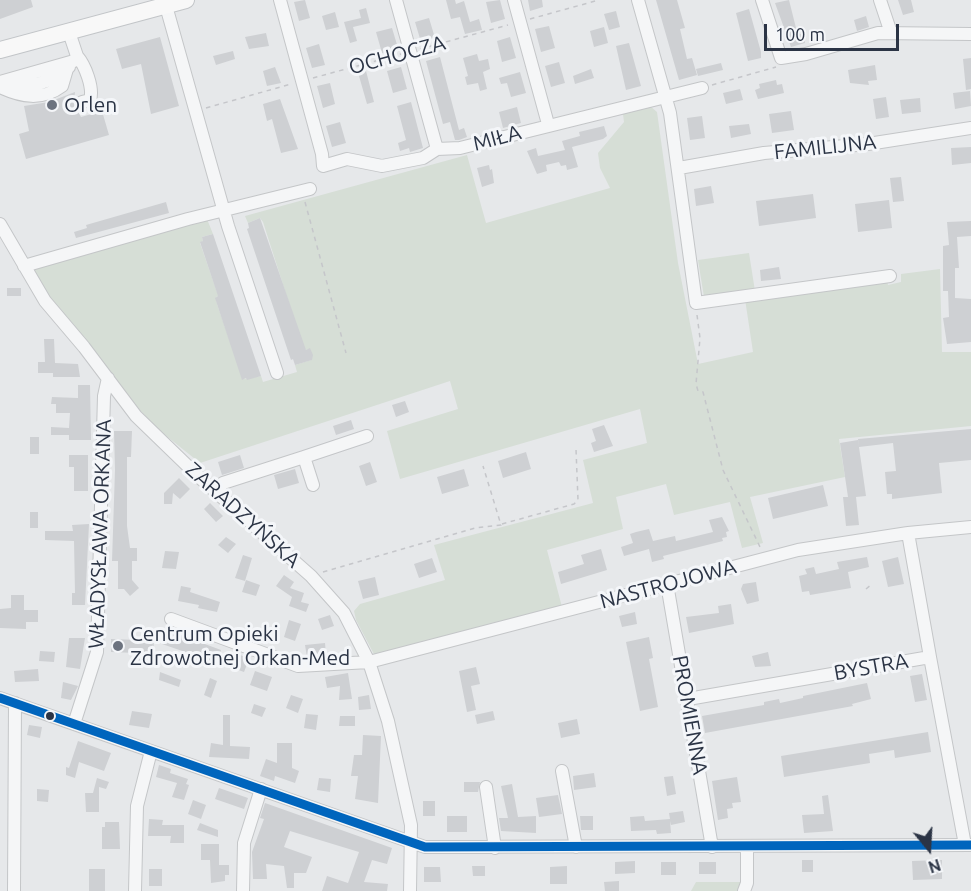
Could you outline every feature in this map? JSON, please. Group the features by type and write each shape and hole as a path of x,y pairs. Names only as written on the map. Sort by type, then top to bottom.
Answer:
{"main road":[{"path":"0,50 184,0"}],"street":[{"path":"280,0 302,81"},
{"path":"396,0 437,149"},
{"path":"514,0 548,124"},
{"path":"638,0 665,97 679,168 696,303 890,276"},
{"path":"762,0 781,58 806,54 870,34 971,34"},
{"path":"880,0 891,33"},
{"path":"166,6 223,210 277,373"},
{"path":"0,85 32,98 52,92 62,86 72,62 69,32"},
{"path":"0,85 72,62 83,65 92,94 90,100 82,102"},
{"name":"MIŁA","path":"302,81 322,154 323,166 347,159 382,166 423,158 437,149 460,148 548,124 575,121 611,109 702,88"},
{"name":"FAMILIJNA","path":"679,168 764,153 868,144 971,128"},
{"path":"24,266 223,210 284,194 306,191"},
{"name":"ZARADZYŃSKA","path":"0,224 59,320 108,378 136,416 216,492 311,576 344,613 369,662 388,721 411,825 410,891"},
{"name":"WŁADYSŁAWA ORKANA","path":"74,724 97,652 104,391 108,378"},
{"path":"216,492 223,483 367,436"},
{"path":"304,457 313,485"},
{"name":"NASTROJOWA","path":"171,619 298,666 369,662 766,558 835,543 971,527"},
{"name":"BYSTRA","path":"688,699 930,657 908,533"},
{"name":"PROMIENNA","path":"667,584 712,847"},
{"path":"0,698 430,848 968,845 930,657"},
{"path":"14,891 15,703"},
{"path":"135,891 137,806 151,751"},
{"path":"562,771 576,848"},
{"path":"486,787 495,848"},
{"path":"243,891 244,843 261,789"},
{"path":"744,891 747,883 747,847"}],"path":[{"name":"OCHOCZA","path":"195,111 599,0"},
{"path":"702,88 772,69 778,66 781,58"},
{"path":"306,191 346,353"},
{"path":"696,303 700,339 694,378 698,391 703,392 723,470 766,558"},
{"path":"311,576 475,528 501,525 574,504 578,500 576,449"},
{"path":"483,466 501,525"},
{"path":"866,589 872,584"}],"shaded area":[{"path":"650,106 657,112 678,263 698,364 753,352 745,299 887,280 888,285 901,282 901,274 940,269 942,352 971,352 971,426 839,439 845,477 750,497 763,543 742,548 730,502 674,515 666,484 616,497 623,529 547,550 562,607 376,658 356,620 354,611 360,604 445,580 434,545 593,503 583,460 647,443 640,409 400,479 387,431 458,409 450,381 200,463 154,426 132,401 95,351 50,304 32,270 207,219 213,234 202,237 203,241 200,243 217,292 221,295 216,297 217,304 243,379 261,376 263,382 297,372 295,365 311,360 310,349 306,350 302,344 263,222 260,218 248,223 245,216 467,155 486,223 610,188 600,168 598,153 624,122 623,114"},
{"path":"749,253 755,291 704,297 698,260"},
{"path":"696,882 744,882 739,891 691,891"}],"building":[{"path":"0,0 31,0 33,7 0,19"},
{"path":"305,0 310,18 299,21 294,2"},
{"path":"446,0 455,0 456,4 464,1 470,22 479,19 482,30 465,34 460,17 451,19"},
{"path":"500,0 505,19 491,23 486,2"},
{"path":"528,0 542,0 543,7 530,11"},
{"path":"656,0 677,0 685,28 680,29 687,59 692,58 697,75 679,80"},
{"path":"789,0 797,32 804,36 805,43 791,47 775,3"},
{"path":"898,0 911,0 914,12 903,15"},
{"path":"366,8 370,23 353,27 357,41 350,43 344,22 361,18 359,10"},
{"path":"749,9 761,58 748,61 736,13"},
{"path":"616,11 620,27 609,30 604,14"},
{"path":"335,12 339,27 326,30 322,16"},
{"path":"866,16 869,27 857,31 854,20"},
{"path":"429,18 435,38 421,42 415,22"},
{"path":"549,26 555,48 541,52 535,29"},
{"path":"604,27 608,43 594,47 590,31"},
{"path":"392,28 398,48 382,53 376,32"},
{"path":"266,33 269,46 249,49 245,37"},
{"path":"160,37 179,106 151,114 141,64 122,69 116,49"},
{"path":"510,37 516,58 502,62 497,41"},
{"path":"629,43 641,86 626,90 616,46"},
{"path":"319,44 325,65 312,68 306,48"},
{"path":"233,51 235,59 216,65 213,56"},
{"path":"477,54 479,61 488,59 490,69 483,72 487,89 480,91 478,83 467,85 465,77 468,76 463,58"},
{"path":"440,57 459,130 464,128 467,137 459,140 455,140 450,122 443,124 426,61"},
{"path":"971,58 971,89 966,90 963,59"},
{"path":"559,62 565,83 551,87 545,66"},
{"path":"721,63 723,70 698,76 696,69"},
{"path":"875,65 877,80 868,81 869,85 850,83 848,70"},
{"path":"275,67 281,83 267,86 263,71"},
{"path":"365,67 374,102 367,104 357,69"},
{"path":"401,67 407,89 393,93 387,71"},
{"path":"591,69 594,78 575,84 573,76"},
{"path":"520,72 526,93 511,97 507,83 501,84 499,78"},
{"path":"776,80 777,85 782,84 784,93 758,99 755,90 760,88 759,84"},
{"path":"330,83 335,104 323,108 317,86"},
{"path":"740,89 743,100 726,104 723,93"},
{"path":"970,91 971,106 955,109 953,93"},
{"path":"75,92 74,103 81,117 102,111 109,135 26,159 19,134 29,131 24,106 49,102"},
{"path":"886,97 889,117 876,119 873,99"},
{"path":"920,98 921,112 902,114 900,100"},
{"path":"280,99 298,149 281,153 272,119 267,121 263,104"},
{"path":"411,102 423,148 410,152 409,148 400,151 398,143 406,140 397,106"},
{"path":"517,107 521,123 503,128 499,112"},
{"path":"791,111 794,130 772,133 769,114"},
{"path":"702,116 705,138 690,140 687,118"},
{"path":"340,122 346,143 332,147 326,126"},
{"path":"749,124 751,134 731,138 729,126"},
{"path":"604,126 607,136 603,139 572,147 578,167 567,170 566,165 561,166 559,162 546,165 547,171 537,174 527,151 536,148 538,156 565,150 562,141 580,136 579,132"},
{"path":"971,147 971,163 952,165 951,148"},
{"path":"489,165 490,170 492,169 494,183 482,187 477,168"},
{"path":"901,177 904,201 893,202 890,178"},
{"path":"711,186 714,203 696,206 694,189"},
{"path":"813,194 816,218 759,226 756,201"},
{"path":"889,200 892,228 858,232 855,204"},
{"path":"166,202 169,213 76,238 74,232 87,228 86,225"},
{"path":"260,218 306,350 310,348 313,355 312,360 295,365 293,359 291,360 247,229 249,228 248,223"},
{"path":"971,221 971,236 957,237 959,268 955,268 955,298 971,299 971,342 947,344 943,318 949,317 948,291 943,291 943,246 949,245 947,222"},
{"path":"213,234 261,376 247,380 246,378 242,380 215,298 218,296 200,242 203,241 202,237"},
{"path":"779,267 781,279 761,281 760,270"},
{"path":"7,288 21,288 21,296 7,296"},
{"path":"44,339 54,339 55,363 78,364 80,377 53,377 53,373 38,373 38,362 45,362"},
{"path":"78,385 90,385 91,440 69,440 69,435 51,435 51,427 69,428 70,413 56,413 56,404 51,404 52,397 78,398"},
{"path":"405,401 409,412 396,417 392,405"},
{"path":"351,420 354,429 336,435 333,426"},
{"path":"604,425 613,446 594,452 591,443 596,441 592,429"},
{"path":"971,429 971,460 939,463 942,493 892,499 892,494 887,494 885,472 896,471 893,443 859,447 858,439"},
{"path":"114,431 132,431 131,457 127,457 127,526 130,548 137,548 137,561 132,561 132,580 139,588 130,596 124,589 118,589 118,561 112,561"},
{"path":"30,437 39,437 39,454 30,454"},
{"path":"858,440 866,496 856,497 859,525 846,526 843,497 848,497 840,443"},
{"path":"526,452 531,469 503,478 498,461"},
{"path":"69,455 88,455 88,491 74,491 74,467 69,467"},
{"path":"240,455 244,468 222,475 218,462"},
{"path":"370,462 377,482 366,486 359,466"},
{"path":"295,469 299,483 278,489 274,475"},
{"path":"464,469 469,486 442,494 437,477"},
{"path":"179,478 190,489 180,499 173,493 172,504 164,504 164,493"},
{"path":"823,485 828,506 773,519 768,498"},
{"path":"210,503 223,516 216,522 204,509"},
{"path":"30,512 38,512 38,528 30,528"},
{"path":"722,517 729,531 726,532 727,537 722,538 723,541 663,556 664,559 652,562 649,549 624,556 621,547 633,543 630,534 649,529 653,541 675,536 676,541 713,532 709,520"},
{"path":"89,524 85,605 72,605 72,593 75,593 74,541 45,540 45,531 73,531 72,525"},
{"path":"226,537 236,544 228,553 218,545"},
{"path":"601,549 607,570 561,584 558,572 584,564 581,555"},
{"path":"165,551 179,552 176,569 162,568"},
{"path":"243,555 252,558 245,581 235,578"},
{"path":"867,557 869,567 848,572 851,588 810,595 809,591 802,592 799,576 807,574 805,569 814,567 816,574 839,569 837,562"},
{"path":"898,557 904,584 888,587 882,561"},
{"path":"432,558 437,572 419,578 414,564"},
{"path":"284,575 294,582 290,588 304,593 301,602 309,604 306,612 289,606 292,597 276,586"},
{"path":"375,577 379,595 363,599 358,581"},
{"path":"246,580 260,585 256,596 242,592"},
{"path":"756,582 759,601 747,604 741,589 743,584"},
{"path":"181,586 191,588 190,592 220,602 217,612 198,608 199,605 178,601"},
{"path":"11,595 24,595 24,610 38,610 38,622 26,622 26,629 0,628 0,609 11,608"},
{"path":"731,604 734,624 689,633 686,617 719,613 718,606"},
{"path":"635,612 637,624 622,627 619,616"},
{"path":"330,615 334,626 322,630 318,619"},
{"path":"289,620 301,624 295,641 284,637"},
{"path":"167,630 221,650 217,663 162,644"},
{"path":"138,637 154,638 153,662 136,661 137,653 111,652 111,639 138,640"},
{"path":"649,637 653,658 649,659 658,707 640,711 626,642"},
{"path":"69,638 85,638 80,669 66,667"},
{"path":"325,643 326,655 307,657 305,645"},
{"path":"40,651 55,652 54,662 39,661"},
{"path":"768,652 771,666 755,667 752,656"},
{"path":"236,653 249,659 244,672 230,667"},
{"path":"476,667 480,684 471,686 476,710 467,712 459,671"},
{"path":"38,669 39,681 15,682 14,671"},
{"path":"255,671 272,677 267,691 250,685"},
{"path":"160,672 181,680 179,687 159,680"},
{"path":"348,673 352,699 339,700 340,686 327,688 325,677"},
{"path":"922,674 927,700 915,702 910,676"},
{"path":"210,678 217,681 211,698 204,695"},
{"path":"63,682 78,686 71,700 61,698"},
{"path":"867,683 871,699 852,704 853,706 705,733 702,716 764,705 764,702 779,699 780,703"},
{"path":"291,695 303,699 298,713 286,708"},
{"path":"369,695 371,709 359,710 358,697"},
{"path":"254,704 266,708 262,717 251,713"},
{"path":"132,711 152,714 149,728 129,725"},
{"path":"493,711 495,720 477,724 475,715"},
{"path":"306,714 318,715 316,730 304,728"},
{"path":"223,715 230,715 230,746 250,747 249,759 209,757 211,743 223,745"},
{"path":"340,716 355,716 355,726 339,726"},
{"path":"577,719 580,734 561,738 558,723"},
{"path":"29,725 42,727 40,738 27,735"},
{"path":"928,732 931,752 895,758 894,750 869,754 870,763 784,777 781,756"},
{"path":"363,735 381,736 378,803 355,799 358,776 351,776 354,755 362,755"},
{"path":"78,741 111,753 104,771 79,762 75,778 66,775 66,767 69,768"},
{"path":"277,743 292,743 292,768 299,771 295,783 275,776 274,781 260,776 266,759 277,763"},
{"path":"159,765 171,769 170,773 188,779 186,784 189,785 184,800 172,797 177,783 156,777"},
{"path":"594,773 596,787 574,790 573,776"},
{"path":"673,776 676,794 667,796 664,777"},
{"path":"737,777 741,802 732,803 733,808 727,809 728,818 718,820 712,781"},
{"path":"97,778 109,782 106,789 99,787 99,812 86,812 85,793 93,793"},
{"path":"319,778 331,779 330,792 317,790"},
{"path":"464,782 480,782 478,792 464,792"},
{"path":"512,784 518,817 536,816 536,833 501,831 499,818 508,818 501,786"},
{"path":"219,788 248,798 244,809 215,799"},
{"path":"37,789 49,790 48,802 37,801"},
{"path":"558,795 562,814 539,817 536,798"},
{"path":"828,795 833,831 804,833 802,815 824,814 822,796"},
{"path":"193,800 206,805 201,819 188,814"},
{"path":"423,801 435,801 435,816 423,816"},
{"path":"265,803 392,848 387,864 372,860 364,882 388,884 387,891 322,891 327,876 348,883 359,852 290,831 284,847 312,857 306,873 294,873 294,888 287,888 284,866 266,864 267,879 253,879 252,852 264,819 260,818"},
{"path":"683,811 685,822 671,825 670,821 671,833 657,834 656,830 631,831 630,817 644,816 645,821 670,819 669,813"},
{"path":"447,816 467,816 467,832 447,832"},
{"path":"580,816 593,816 593,830 581,830"},
{"path":"149,819 163,820 162,825 184,825 184,843 170,843 171,836 148,836"},
{"path":"105,822 119,822 120,849 102,849 102,827 105,827"},
{"path":"200,823 218,830 218,837 197,830"},
{"path":"201,844 219,844 219,865 229,865 229,875 225,875 225,881 211,883 210,860 201,860"},
{"path":"802,860 813,860 813,872 802,872"},
{"path":"942,860 942,879 913,880 912,861"},
{"path":"635,861 635,873 615,874 615,862"},
{"path":"661,862 676,862 676,875 661,875"},
{"path":"699,862 716,862 716,874 699,874"},
{"path":"472,866 485,866 485,876 473,876"},
{"path":"567,866 567,884 550,884 550,867"},
{"path":"424,867 440,867 441,882 424,882"},
{"path":"89,869 105,869 105,891 89,891"},
{"path":"149,869 162,869 162,886 149,886"},
{"path":"619,881 619,891 605,891 604,882"}],"transit line":[{"path":"0,698 425,847 971,845"}],"place":[{"name":"Orlen","path":"52,105"},
{"name":"Centrum Opieki Zdrowotnej Orkan-Med","path":"118,646"}]}
